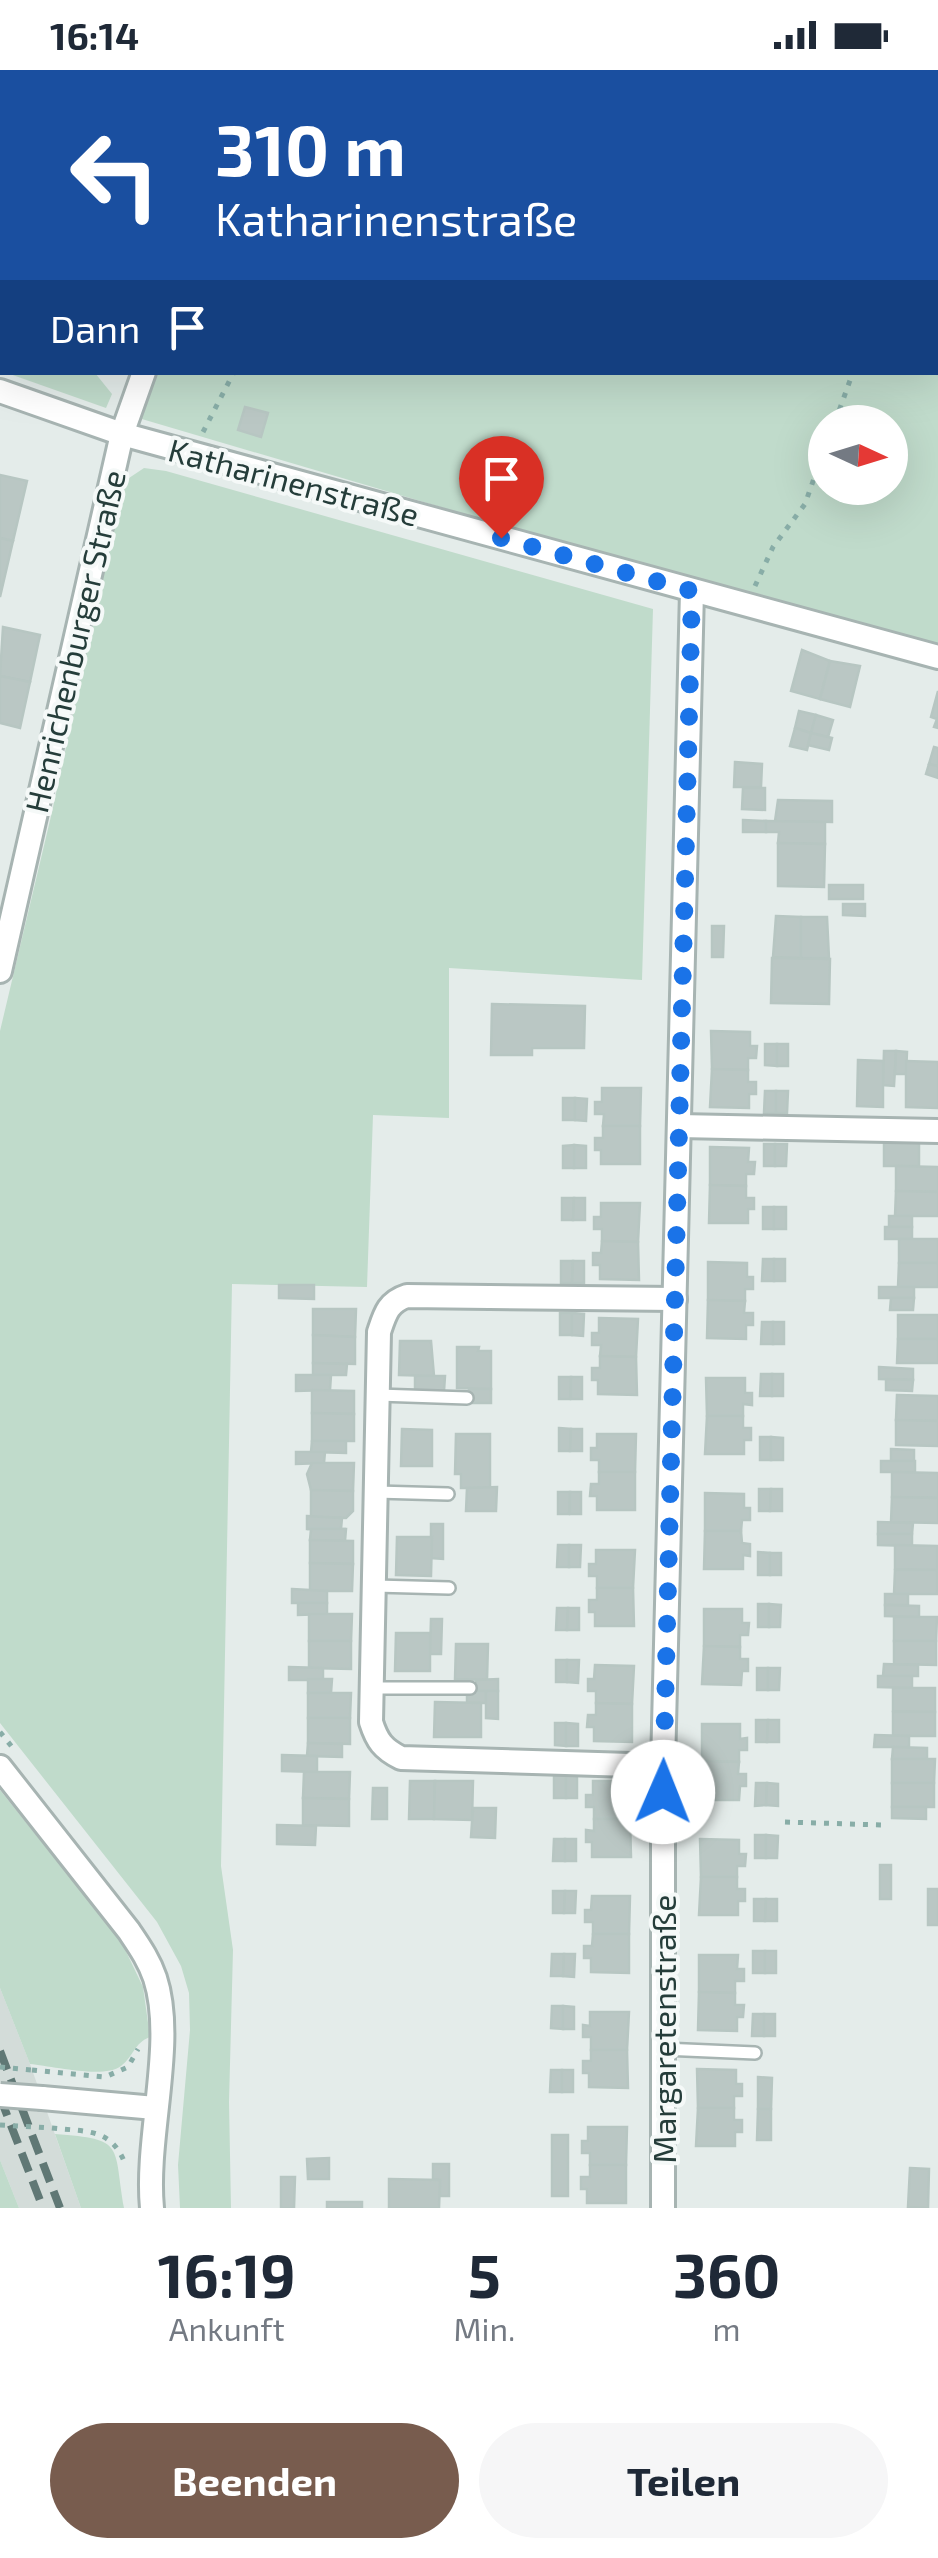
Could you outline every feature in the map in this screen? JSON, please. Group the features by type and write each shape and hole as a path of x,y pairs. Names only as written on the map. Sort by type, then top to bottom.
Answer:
{"street":[{"name":"Henrichenburger Straße","path":"0,971 122,434 143,375"},
{"name":"Katharinenstraße","path":"0,391 122,434 938,657"},
{"name":"Margaretenstraße","path":"664,2208 663,1766 692,591"},
{"path":"679,1126 938,1130"},
{"path":"663,1766 401,1758 386,1751 376,1740 372,1688 378,1395 380,1332 386,1310 407,1296 675,1299"},
{"path":"0,1767 147,1957 156,1980 162,2016 149,2177 152,2208"},
{"path":"0,2095 156,2108"}],"lane":[{"path":"378,1395 466,1398"},
{"path":"376,1492 448,1494"},
{"path":"374,1586 448,1588"},
{"path":"372,1688 470,1688"},
{"path":"663,2049 755,2053"}],"path":[{"path":"196,454 206,422 232,375"},
{"path":"841,405 851,375"},
{"path":"747,606 772,547 808,495"},
{"path":"786,1822 882,1825"},
{"path":"0,2067 105,2077 128,2067 146,2041"},
{"path":"0,2124 97,2132 118,2146 128,2170"}],"shaded area":[{"path":"0,1988 81,2208 19,2208 0,2160"}],"green space":[{"path":"13,375 97,375 112,394 106,408"},
{"path":"151,375 938,375 938,645 695,582 135,417"},
{"path":"144,468 653,609 642,980 449,968 449,1118 373,1115 367,1287 232,1284 221,1866 233,1950 231,2208 180,2208 178,2165 190,2030 189,1993 181,1966 157,1922 0,1723 0,1031 123,482"},
{"path":"0,1790 121,1941 143,1987 150,2037 113,2070 91,2072 30,2064 0,1988"},
{"path":"55,2134 94,2139 112,2149 124,2208 81,2208"},
{"path":"0,2160 19,2208 0,2208"}],"building":[{"path":"245,407 268,413 261,437 238,430"},
{"path":"0,475 27,481 13,541 0,538"},
{"path":"0,538 13,541 0,597"},
{"path":"3,627 40,635 30,682 0,676"},
{"path":"802,650 830,661 820,699 791,691"},
{"path":"830,661 860,666 850,707 820,699"},
{"path":"0,676 30,682 20,728 0,723"},
{"path":"938,691 938,728 934,727 937,719 931,717"},
{"path":"799,711 816,715 811,733 795,728"},
{"path":"816,715 833,720 828,737 811,733"},
{"path":"795,728 811,733 807,750 790,746"},
{"path":"811,733 832,738 829,750 808,745"},
{"path":"934,747 938,748 938,766 929,764"},
{"path":"735,762 762,764 761,787 734,787"},
{"path":"929,764 938,766 938,778 926,774"},
{"path":"743,788 765,788 765,810 742,809"},
{"path":"778,800 832,801 832,822 775,821"},
{"path":"743,820 766,821 766,832 743,832"},
{"path":"766,821 825,822 825,844 778,843 779,832 766,832"},
{"path":"778,843 825,844 824,887 778,886"},
{"path":"829,885 863,885 863,899 829,899"},
{"path":"843,904 865,904 865,916 843,915"},
{"path":"776,916 801,917 801,958 773,957"},
{"path":"801,917 827,917 829,958 801,958"},
{"path":"712,926 724,926 723,957 712,957"},
{"path":"772,958 830,959 829,1004 771,1003"},
{"path":"492,1004 585,1006 584,1048 532,1048 532,1055 491,1055"},
{"path":"711,1031 750,1032 750,1046 757,1046 756,1058 748,1058 748,1070 712,1069"},
{"path":"765,1044 777,1044 777,1066 765,1065"},
{"path":"777,1044 788,1044 788,1066 777,1066"},
{"path":"884,1051 896,1051 894,1086 883,1085"},
{"path":"896,1051 907,1052 906,1074 895,1074"},
{"path":"858,1060 883,1061 883,1107 857,1106"},
{"path":"906,1061 938,1062 938,1108 906,1107"},
{"path":"712,1069 748,1070 748,1082 756,1082 756,1094 749,1094 749,1108 710,1107"},
{"path":"602,1088 641,1088 640,1126 603,1126 604,1114 595,1114 595,1102 602,1102"},
{"path":"765,1091 776,1091 776,1113 764,1113"},
{"path":"776,1091 788,1091 787,1113 776,1113"},
{"path":"563,1098 575,1098 575,1120 563,1120"},
{"path":"575,1098 587,1099 586,1121 575,1120"},
{"path":"603,1126 640,1126 640,1164 601,1164 601,1150 595,1150 595,1138 603,1138"},
{"path":"884,1142 919,1142 919,1166 884,1166"},
{"path":"764,1144 775,1144 775,1166 764,1166"},
{"path":"775,1144 787,1144 786,1166 775,1166"},
{"path":"574,1145 586,1146 586,1168 574,1168"},
{"path":"574,1145 574,1168 563,1168 563,1146"},
{"path":"710,1147 749,1148 748,1162 755,1162 754,1174 746,1174 746,1186 710,1185"},
{"path":"896,1166 938,1167 938,1192 896,1191"},
{"path":"710,1185 746,1186 746,1198 754,1198 754,1209 748,1209 748,1223 709,1223"},
{"path":"896,1191 938,1192 938,1216 895,1216"},
{"path":"562,1198 574,1198 573,1220 562,1220"},
{"path":"574,1198 585,1198 585,1220 573,1220"},
{"path":"601,1203 640,1203 638,1242 602,1241 602,1229 594,1229 594,1217 601,1217"},
{"path":"763,1207 774,1207 774,1229 763,1229"},
{"path":"774,1207 786,1207 786,1229 774,1229"},
{"path":"889,1216 912,1216 912,1227 889,1227"},
{"path":"885,1227 912,1227 912,1239 885,1239"},
{"path":"899,1239 938,1239 938,1263 899,1263"},
{"path":"602,1241 638,1242 639,1280 600,1279 600,1265 593,1265 593,1253 601,1253"},
{"path":"763,1259 774,1259 774,1281 762,1281"},
{"path":"774,1259 785,1259 785,1281 774,1281"},
{"path":"561,1261 573,1261 572,1283 561,1283"},
{"path":"573,1261 584,1261 584,1283 572,1283"},
{"path":"708,1262 747,1263 747,1277 753,1277 753,1289 745,1289 745,1301 708,1300"},
{"path":"899,1263 938,1263 938,1287 898,1287"},
{"path":"279,1285 314,1285 314,1299 279,1298"},
{"path":"879,1287 914,1287 914,1298 879,1298"},
{"path":"891,1298 914,1298 913,1310 890,1310"},
{"path":"708,1300 745,1301 744,1313 753,1313 753,1325 746,1325 746,1339 707,1338"},
{"path":"313,1309 356,1309 355,1337 313,1335"},
{"path":"560,1313 572,1313 572,1335 560,1335"},
{"path":"572,1313 584,1314 583,1336 572,1335"},
{"path":"898,1315 938,1315 938,1339 898,1339"},
{"path":"599,1318 638,1319 636,1357 600,1356 601,1345 592,1345 592,1333 599,1333"},
{"path":"762,1322 773,1322 773,1344 761,1344"},
{"path":"773,1322 784,1322 784,1344 773,1344"},
{"path":"313,1335 355,1337 355,1364 313,1363"},
{"path":"898,1339 938,1339 938,1363 897,1363"},
{"path":"400,1341 431,1341 434,1376 399,1375"},
{"path":"457,1347 491,1351 491,1389 457,1388"},
{"path":"600,1356 636,1357 637,1395 598,1394 598,1380 592,1380 592,1368 600,1368"},
{"path":"313,1363 347,1364 346,1375 313,1375"},
{"path":"879,1367 913,1369 913,1380 879,1379"},
{"path":"761,1374 772,1374 772,1396 760,1396"},
{"path":"772,1374 783,1374 783,1396 772,1396"},
{"path":"296,1375 331,1375 330,1390 296,1391"},
{"path":"415,1376 445,1376 444,1391 415,1390"},
{"path":"559,1377 571,1377 570,1399 559,1399"},
{"path":"571,1377 582,1377 582,1399 571,1399"},
{"path":"706,1378 745,1378 745,1393 752,1393 752,1405 743,1404 743,1416 707,1416"},
{"path":"886,1379 913,1380 912,1391 886,1390"},
{"path":"469,1389 491,1389 491,1403 469,1403"},
{"path":"312,1390 354,1391 354,1414 312,1413"},
{"path":"897,1395 938,1396 938,1421 896,1420"},
{"path":"312,1413 354,1414 354,1441 312,1441"},
{"path":"707,1416 743,1416 743,1428 751,1428 751,1440 744,1440 744,1454 705,1454"},
{"path":"896,1420 938,1421 938,1446 896,1445"},
{"path":"559,1428 571,1429 570,1451 559,1451"},
{"path":"402,1429 432,1430 432,1466 401,1466"},
{"path":"571,1429 582,1429 582,1451 570,1451"},
{"path":"456,1434 490,1434 490,1488 461,1488 461,1474 455,1474"},
{"path":"597,1434 636,1434 635,1472 599,1472 599,1460 591,1460 591,1448 597,1448"},
{"path":"760,1437 771,1437 771,1460 760,1460"},
{"path":"771,1437 783,1438 783,1460 771,1460"},
{"path":"312,1441 346,1441 346,1453 311,1452"},
{"path":"891,1449 914,1450 914,1461 891,1461"},
{"path":"296,1452 325,1452 324,1463 296,1464"},
{"path":"881,1461 915,1461 915,1472 881,1472"},
{"path":"312,1463 354,1463 353,1491 311,1490 307,1474"},
{"path":"599,1472 635,1472 635,1510 597,1510 597,1496 590,1496 591,1484 599,1484"},
{"path":"892,1472 938,1473 938,1498 892,1497"},
{"path":"497,1487 496,1511 466,1511 467,1488"},
{"path":"759,1489 771,1489 770,1511 759,1511"},
{"path":"771,1489 782,1489 782,1511 770,1511"},
{"path":"311,1490 353,1491 353,1511 346,1518 311,1517"},
{"path":"558,1492 570,1492 569,1514 558,1514"},
{"path":"570,1492 581,1492 581,1514 570,1514"},
{"path":"705,1493 744,1494 744,1508 750,1508 750,1520 742,1520 741,1531 705,1531"},
{"path":"892,1497 938,1498 938,1523 891,1522"},
{"path":"307,1516 342,1518 341,1529 307,1529"},
{"path":"878,1522 913,1523 912,1534 878,1534"},
{"path":"431,1524 443,1524 443,1559 431,1558"},
{"path":"311,1529 346,1529 345,1541 310,1540"},
{"path":"705,1531 741,1531 742,1543 750,1544 750,1556 743,1555 743,1569 704,1569"},
{"path":"878,1534 912,1534 912,1546 878,1545"},
{"path":"397,1537 432,1537 431,1576 396,1575"},
{"path":"310,1540 353,1541 353,1564 310,1563"},
{"path":"558,1545 569,1545 569,1567 557,1567"},
{"path":"569,1545 581,1545 580,1567 569,1567"},
{"path":"895,1545 937,1546 937,1570 895,1569"},
{"path":"596,1550 635,1550 633,1588 597,1588 597,1576 589,1576 589,1564 596,1564"},
{"path":"758,1552 770,1553 770,1575 758,1575"},
{"path":"770,1553 781,1553 781,1575 770,1575"},
{"path":"310,1563 353,1564 352,1591 310,1591"},
{"path":"895,1570 937,1570 937,1594 894,1594"},
{"path":"597,1588 633,1588 634,1626 595,1626 595,1612 589,1612 589,1600 597,1600"},
{"path":"292,1589 327,1591 327,1603 292,1603"},
{"path":"885,1594 908,1594 908,1605 885,1605"},
{"path":"298,1603 327,1603 327,1614 298,1615"},
{"path":"758,1604 769,1604 769,1627 758,1627"},
{"path":"769,1604 781,1605 780,1627 769,1627"},
{"path":"885,1605 919,1606 919,1617 885,1616"},
{"path":"557,1608 568,1608 567,1630 556,1630"},
{"path":"568,1608 579,1608 579,1630 567,1630"},
{"path":"704,1609 742,1609 742,1623 749,1623 748,1635 740,1635 740,1647 704,1646"},
{"path":"309,1614 352,1614 351,1641 309,1641"},
{"path":"894,1617 937,1617 936,1641 894,1641"},
{"path":"431,1619 442,1619 441,1654 430,1654"},
{"path":"396,1633 430,1633 430,1671 395,1671"},
{"path":"309,1641 351,1641 351,1669 309,1668"},
{"path":"894,1641 936,1641 936,1665 894,1664"},
{"path":"456,1644 488,1644 487,1680 455,1679"},
{"path":"704,1646 740,1647 740,1659 748,1659 748,1671 742,1671 741,1685 702,1684"},
{"path":"556,1660 567,1660 567,1682 556,1682"},
{"path":"567,1660 579,1660 578,1683 567,1682"},
{"path":"884,1664 918,1665 918,1676 883,1676"},
{"path":"595,1665 634,1666 632,1704 596,1703 596,1691 588,1691 588,1679 594,1679"},
{"path":"289,1667 323,1668 323,1680 289,1680"},
{"path":"757,1668 768,1668 768,1690 757,1690"},
{"path":"768,1668 780,1668 779,1690 768,1690"},
{"path":"878,1676 912,1676 912,1688 878,1687"},
{"path":"308,1679 332,1679 331,1693 308,1693"},
{"path":"498,1679 498,1691 476,1691 476,1680"},
{"path":"893,1688 935,1688 935,1712 893,1711"},
{"path":"467,1691 486,1691 486,1703 467,1703"},
{"path":"486,1691 498,1691 498,1719 486,1718"},
{"path":"308,1693 351,1693 350,1718 308,1718"},
{"path":"435,1702 481,1703 481,1737 434,1737"},
{"path":"596,1703 632,1704 632,1742 594,1741 594,1727 587,1727 588,1715 596,1715"},
{"path":"893,1712 935,1712 935,1736 893,1736"},
{"path":"308,1718 350,1718 350,1744 308,1743"},
{"path":"756,1720 768,1720 767,1742 756,1742"},
{"path":"768,1720 779,1720 779,1742 767,1742"},
{"path":"555,1723 566,1723 566,1746 555,1745"},
{"path":"566,1723 578,1724 578,1746 566,1746"},
{"path":"702,1724 740,1724 740,1739 747,1738 747,1750 739,1750 739,1762 702,1761"},
{"path":"875,1735 909,1736 909,1747 874,1747"},
{"path":"308,1743 342,1744 342,1757 307,1756"},
{"path":"893,1747 927,1748 927,1759 892,1759"},
{"path":"282,1755 317,1756 317,1772 282,1771"},
{"path":"892,1759 935,1759 934,1783 892,1783"},
{"path":"702,1761 739,1762 738,1774 746,1774 746,1786 740,1786 739,1800 701,1800"},
{"path":"304,1772 350,1772 349,1799 303,1798"},
{"path":"554,1775 566,1775 566,1798 554,1798"},
{"path":"566,1775 577,1776 577,1798 566,1798"},
{"path":"410,1781 435,1781 434,1819 409,1819"},
{"path":"435,1781 473,1781 472,1820 434,1819"},
{"path":"593,1781 632,1781 630,1819 594,1819 594,1807 586,1807 586,1795 593,1795"},
{"path":"756,1783 767,1783 766,1805 755,1806"},
{"path":"767,1783 778,1784 778,1806 766,1805"},
{"path":"892,1783 934,1783 934,1807 892,1807"},
{"path":"373,1788 387,1788 387,1819 372,1819"},
{"path":"303,1798 349,1799 349,1826 303,1825"},
{"path":"892,1807 926,1807 926,1819 892,1818"},
{"path":"473,1808 496,1808 495,1838 471,1837"},
{"path":"594,1819 630,1819 631,1857 592,1857 592,1842 586,1842 586,1830 594,1831"},
{"path":"277,1825 316,1826 315,1845 277,1844"},
{"path":"755,1835 766,1835 766,1858 755,1858"},
{"path":"766,1835 778,1836 777,1858 766,1858"},
{"path":"554,1839 565,1839 565,1861 553,1861"},
{"path":"565,1839 576,1839 576,1861 565,1861"},
{"path":"700,1839 739,1840 739,1854 746,1854 745,1866 737,1866 737,1877 701,1877"},
{"path":"880,1865 891,1865 891,1899 880,1899"},
{"path":"701,1877 737,1877 737,1889 745,1889 745,1901 738,1901 738,1915 699,1915"},
{"path":"928,1889 938,1889 938,1925 928,1925"},
{"path":"553,1891 565,1891 564,1913 553,1913"},
{"path":"565,1891 576,1891 575,1913 564,1913"},
{"path":"592,1896 630,1896 629,1934 593,1934 593,1922 585,1922 585,1910 591,1910"},
{"path":"754,1899 766,1899 765,1921 754,1921"},
{"path":"766,1899 777,1899 777,1921 765,1921"},
{"path":"593,1934 629,1934 629,1973 591,1972 591,1958 584,1958 584,1946 592,1946"},
{"path":"753,1951 765,1951 765,1973 753,1973"},
{"path":"765,1951 776,1951 776,1973 765,1973"},
{"path":"552,1954 564,1954 563,1976 551,1976"},
{"path":"564,1954 575,1954 574,1977 563,1976"},
{"path":"699,1955 738,1955 737,1969 744,1969 744,1981 735,1981 735,1993 699,1992"},
{"path":"699,1992 735,1993 735,2005 744,2005 743,2017 737,2017 737,2031 698,2030"},
{"path":"552,2006 563,2006 563,2029 551,2028"},
{"path":"563,2006 574,2007 574,2029 563,2029"},
{"path":"590,2012 629,2012 627,2050 591,2050 591,2037 583,2037 583,2025 590,2026"},
{"path":"753,2014 764,2014 764,2036 752,2036"},
{"path":"764,2014 775,2014 775,2036 764,2036"},
{"path":"591,2050 627,2050 628,2088 589,2087 589,2073 583,2073 583,2061 591,2061"},
{"path":"697,2069 736,2070 736,2084 742,2084 742,2096 734,2096 734,2108 698,2108"},
{"path":"551,2070 562,2070 562,2092 550,2092"},
{"path":"562,2070 573,2070 573,2092 562,2092"},
{"path":"758,2077 772,2078 771,2109 758,2109"},
{"path":"698,2108 734,2108 734,2120 742,2120 742,2132 735,2132 735,2146 696,2146"},
{"path":"758,2109 771,2109 771,2140 757,2140"},
{"path":"588,2127 627,2127 626,2165 590,2165 590,2153 582,2153 582,2141 588,2141"},
{"path":"552,2135 568,2135 568,2196 552,2196"},
{"path":"329,2158 329,2179 308,2179 307,2159"},
{"path":"433,2164 449,2164 449,2196 440,2196 440,2180 433,2179"},
{"path":"590,2165 626,2165 626,2203 587,2203 587,2189 581,2189 581,2177 590,2177"},
{"path":"910,2168 929,2169 928,2208 908,2207"},
{"path":"281,2177 295,2177 294,2208 281,2208"},
{"path":"389,2179 440,2180 439,2208 389,2208"},
{"path":"327,2202 362,2202 362,2208 327,2208"}],"railway":[{"path":"0,2051 60,2208"},
{"path":"0,2097 43,2208"}],"route":[{"path":"501,538 692,591 663,1792"}]}
